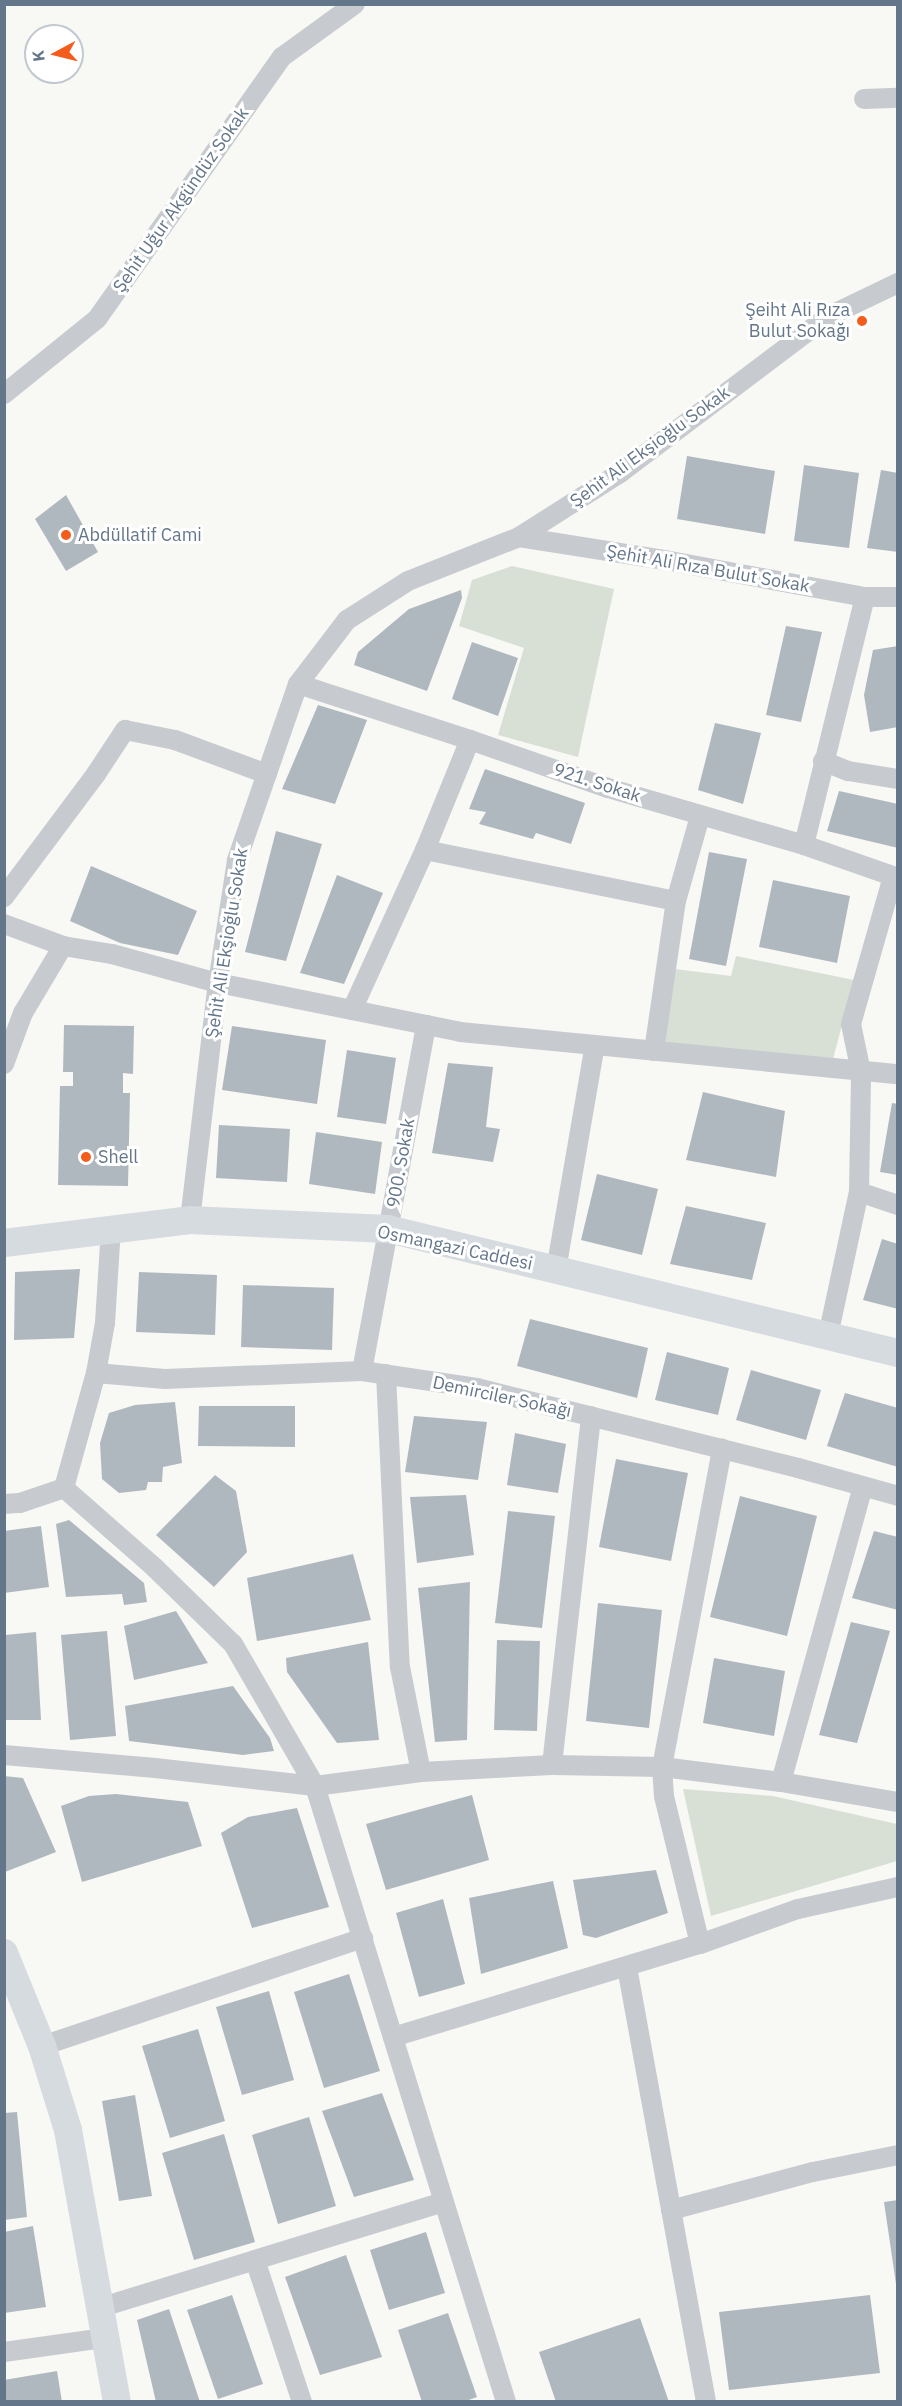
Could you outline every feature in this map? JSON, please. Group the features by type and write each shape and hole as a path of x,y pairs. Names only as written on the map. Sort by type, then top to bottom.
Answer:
{"main road":[{"name":"Osmangazi Caddesi","path":"4,1243 190,1220 388,1230 897,1353"},
{"path":"4,1953 42,2046 68,2130 78,2178 103,2338 117,2402"}],"street":[{"name":"Şehit Uğur Akgündüz Sokak","path":"4,394 97,319 282,57 355,4"},
{"path":"864,99 897,98"},
{"name":"Şehit Ali Ekşioğlu Sokak","path":"190,1220 218,982 237,860 298,684 348,620 408,581 519,537 621,473 827,317 897,283"},
{"name":"Şehit Ali Rıza Bulut Sokak","path":"519,537 665,560 865,597 897,597"},
{"path":"804,845 865,597"},
{"name":"921. Sokak","path":"298,684 471,740 608,788 804,845 895,878"},
{"path":"4,897 96,774 125,730 175,740 267,774"},
{"path":"352,1010 425,850 471,740"},
{"path":"823,761 848,771 897,778"},
{"path":"654,1051 676,901 700,816"},
{"path":"425,850 676,901"},
{"path":"828,1336 859,1192 861,1072 851,1024 895,878"},
{"path":"4,924 63,946 112,954 218,982 460,1032 897,1074"},
{"path":"4,1064 23,1013 63,946"},
{"name":"900. Sokak","path":"362,1371 426,1025"},
{"path":"556,1270 595,1045"},
{"path":"859,1192 897,1205"},
{"path":"64,1488 96,1373 105,1323 111,1228"},
{"name":"Demirciler Sokağı","path":"96,1373 165,1379 362,1371 477,1388 722,1449 897,1497"},
{"path":"386,1374 400,1667 421,1772"},
{"path":"552,1765 591,1416"},
{"path":"700,1944 664,1796 662,1767 722,1449"},
{"path":"781,1782 863,1487"},
{"path":"4,1504 20,1503 64,1488"},
{"path":"64,1488 155,1568 233,1644 315,1786 506,2402"},
{"path":"4,1755 155,1768 315,1786 421,1772 552,1765 662,1767 781,1782 897,1802"},
{"path":"393,2037 700,1944 798,1909 897,1887"},
{"path":"42,2046 363,1938"},
{"path":"627,1966 706,2402"},
{"path":"671,2210 813,2172 897,2155"},
{"path":"99,2308 443,2202"},
{"path":"255,2260 302,2402"},
{"path":"4,2352 103,2338"}],"shaded area":[{"path":"512,566 614,589 578,757 498,735 524,648 459,626 472,580"},
{"path":"736,956 854,980 833,1059 664,1044 675,969 731,976"},
{"path":"683,1789 773,1796 897,1824 897,1861 711,1916"}],"building":[{"path":"687,456 775,471 765,534 677,519"},
{"path":"804,465 859,473 849,548 794,541"},
{"path":"881,470 898,473 898,552 867,548"},
{"name":"Abdüllatif Cami","path":"66,495 98,552 66,571 35,519"},
{"path":"461,590 462,598 427,691 354,665 358,652 409,609"},
{"path":"786,626 822,632 801,722 766,715"},
{"path":"472,642 518,658 498,716 452,699"},
{"path":"898,646 898,727 870,732 864,695 873,650"},
{"path":"318,705 367,720 335,804 282,789"},
{"path":"715,723 761,733 743,804 698,790"},
{"path":"485,769 585,803 571,844 536,833 533,839 479,824 486,812 469,809"},
{"path":"839,791 898,804 898,848 827,831"},
{"path":"276,831 322,844 286,961 245,952"},
{"path":"709,852 747,859 726,966 689,959"},
{"path":"91,866 197,911 178,955 120,943 70,921"},
{"path":"337,875 383,893 344,984 300,973"},
{"path":"773,880 850,896 837,963 759,947"},
{"path":"64,1025 134,1026 133,1074 123,1073 123,1093 130,1093 128,1186 58,1185 60,1086 73,1086 73,1072 63,1072"},
{"path":"232,1026 326,1040 317,1104 222,1090"},
{"path":"347,1050 396,1058 386,1124 337,1117"},
{"path":"448,1063 493,1067 486,1127 500,1129 493,1162 432,1153"},
{"path":"703,1092 785,1111 776,1177 686,1160"},
{"path":"892,1103 898,1104 898,1175 880,1172"},
{"path":"219,1125 290,1129 287,1182 216,1178"},
{"path":"316,1132 382,1142 375,1194 309,1184"},
{"path":"597,1174 658,1189 642,1255 581,1240"},
{"path":"686,1206 766,1223 752,1280 670,1264"},
{"path":"882,1239 898,1244 898,1309 863,1300"},
{"path":"80,1269 74,1338 14,1340 15,1272"},
{"path":"139,1272 217,1275 215,1335 136,1332"},
{"path":"243,1285 334,1288 332,1350 241,1347"},
{"path":"530,1319 648,1348 637,1398 517,1366"},
{"path":"667,1352 729,1368 718,1415 655,1400"},
{"path":"751,1370 821,1390 806,1440 736,1420"},
{"path":"845,1393 898,1408 898,1467 827,1446"},
{"path":"175,1402 182,1463 163,1467 162,1482 148,1482 146,1490 119,1493 102,1479 100,1443 109,1413 135,1405"},
{"path":"199,1406 295,1406 295,1447 198,1446"},
{"path":"414,1416 487,1422 478,1480 405,1472"},
{"path":"515,1433 566,1444 558,1493 507,1485"},
{"path":"616,1459 688,1473 671,1561 599,1547"},
{"path":"215,1475 236,1491 247,1552 214,1587 156,1535"},
{"path":"466,1495 474,1555 417,1563 410,1497"},
{"path":"740,1496 817,1516 787,1636 710,1617"},
{"path":"508,1511 555,1516 542,1628 495,1623"},
{"path":"69,1520 144,1583 147,1602 124,1605 122,1594 66,1597 56,1524"},
{"path":"41,1526 49,1587 4,1593 4,1531"},
{"path":"874,1531 898,1537 898,1610 852,1598"},
{"path":"353,1554 371,1620 257,1641 247,1578"},
{"path":"470,1582 467,1740 435,1742 418,1588"},
{"path":"598,1603 662,1610 649,1728 586,1721"},
{"path":"176,1611 208,1663 134,1680 124,1626"},
{"path":"851,1622 890,1631 857,1743 819,1735"},
{"path":"107,1631 116,1736 70,1740 61,1635"},
{"path":"36,1632 41,1720 5,1720 5,1635"},
{"path":"497,1640 540,1641 537,1731 494,1730"},
{"path":"368,1642 379,1740 337,1743 287,1672 286,1658"},
{"path":"714,1658 785,1671 774,1736 703,1723"},
{"path":"233,1686 270,1738 274,1751 243,1755 129,1741 125,1706"},
{"path":"4,1776 23,1778 56,1852 5,1872"},
{"path":"116,1794 188,1802 202,1846 82,1882 61,1806 89,1796"},
{"path":"472,1795 489,1860 386,1890 366,1824"},
{"path":"297,1808 329,1907 252,1928 221,1833 248,1817"},
{"path":"656,1870 668,1913 596,1938 583,1935 573,1880"},
{"path":"553,1881 568,1948 481,1974 469,1898"},
{"path":"443,1899 465,1984 419,1997 396,1913"},
{"path":"349,1974 380,2071 324,2088 294,1992"},
{"path":"269,1991 294,2080 242,2095 216,2007"},
{"path":"198,2029 225,2121 170,2138 142,2046"},
{"path":"382,2093 414,2180 354,2197 322,2111"},
{"path":"135,2095 152,2196 119,2201 102,2101"},
{"path":"17,2112 27,2217 4,2220 4,2113"},
{"path":"309,2117 336,2206 278,2224 252,2135"},
{"path":"224,2134 255,2242 194,2260 162,2153"},
{"path":"898,2200 898,2284 896,2284 884,2202"},
{"path":"33,2226 46,2307 4,2313 4,2232"},
{"path":"426,2232 445,2293 389,2310 370,2250"},
{"path":"346,2255 382,2357 320,2375 285,2277"},
{"path":"232,2295 263,2384 218,2399 187,2310"},
{"path":"870,2295 880,2373 729,2390 719,2312"},
{"path":"169,2309 200,2402 156,2402 137,2320"},
{"path":"448,2313 477,2397 463,2402 422,2402 398,2330"},
{"path":"640,2318 669,2402 556,2402 539,2352"},
{"path":"57,2371 62,2402 4,2402 4,2380"}],"place":[{"name":"Şeiht Ali Rıza Bulut Sokağı","path":"862,321"},
{"name":"Abdüllatif Cami","path":"66,535"},
{"name":"Shell","path":"86,1157"}]}
